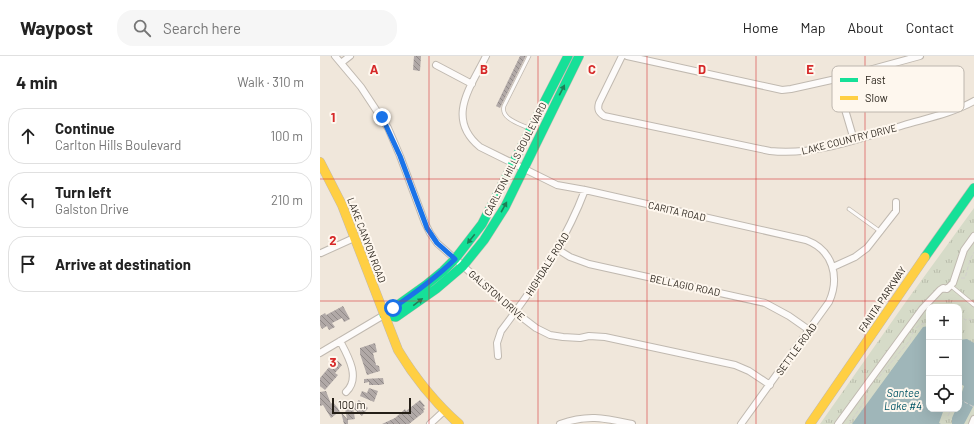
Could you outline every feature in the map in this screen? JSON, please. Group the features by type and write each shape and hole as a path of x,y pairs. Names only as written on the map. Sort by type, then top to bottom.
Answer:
{"street":[{"name":"GALSTON DRIVE","path":"335,56 361,87 388,128 430,233 437,243 515,312 536,328 550,335 580,338 589,336 606,338 735,365 749,371 770,384"},
{"path":"341,63 350,56"},
{"name":"CARITA ROAD","path":"486,56 466,95 463,105 463,120 466,130 470,137 480,147 557,185 806,240 815,244 824,251 833,267"},
{"name":"CARLTON HILLS BOULEVARD","path":"320,353 384,316 426,284 455,259 482,224 568,56"},
{"name":"CARLTON HILLS BOULEVARD","path":"384,316 396,317 436,289 463,266 484,240 505,207 579,56"},
{"name":"LAKE COUNTRY DRIVE","path":"622,56 599,103 599,112 604,116 782,153 810,151 854,140 948,112"},
{"path":"627,56 778,90 791,89 832,80"},
{"path":"883,66 920,56"},
{"path":"436,65 472,84"},
{"name":"LAKE COUNTRY DRIVE","path":"964,105 974,101"},
{"path":"846,112 854,140"},
{"name":"LAKE CANYON ROAD","path":"320,162 342,204 398,350 408,368 431,397 459,424"},
{"name":"FANITA PARKWAY","path":"810,424 974,188"},
{"name":"HIGHDALE ROAD","path":"498,356 497,343 501,331 546,269 574,218 585,190"},
{"path":"833,267 855,257 868,248 896,211 896,202"},
{"path":"838,424 922,309 940,290 943,288 947,289 953,283 964,250 974,236"},
{"path":"321,252 354,238"},
{"name":"BELLAGIO ROAD","path":"557,249 570,257 589,264 765,303 789,316 809,330"},
{"name":"SETTLE ROAD","path":"740,424 809,330 831,297 834,282 833,267"},
{"path":"340,341 351,361 353,380 350,388 346,392"},
{"path":"430,424 444,410"},
{"path":"560,424 579,418 590,417 611,419 632,424"},
{"path":"972,424 974,419"}],"lane":[{"path":"529,56 503,111 508,118 531,130"},
{"path":"849,209 881,232"},
{"path":"950,286 974,304"}],"path":[{"path":"954,277 965,278 974,252"},
{"path":"962,316 965,320 970,319 974,321"},
{"path":"878,378 910,340 914,330 920,324 926,322"},
{"path":"849,424 866,400 868,393"},
{"path":"962,401 974,407"},
{"path":"948,416 950,412"}],"green space":[{"path":"974,208 974,424 820,424 905,303"}],"water":[{"name":"Santee Lake #4","path":"926,326 926,412 943,412 939,423 941,424 852,424 923,327"},
{"path":"967,339 974,343 974,405 964,424 952,424 952,418 955,412 962,412 962,392 964,386 962,385 962,340"}],"building":[{"path":"414,56 421,56 420,71 413,70"},
{"path":"520,56 526,56 500,108 496,106"},
{"path":"343,306 350,319 344,322 342,318 332,323 335,327 329,330 327,326 322,329 320,325 320,316 325,313 326,315"},
{"path":"375,343 377,352 373,353 376,365 379,366 380,371 367,375 360,354 360,348"},
{"path":"336,359 342,365 335,373 338,375 325,390 320,386 320,378"},
{"path":"383,378 384,384 369,385 369,382 364,383 364,379"},
{"path":"369,388 378,391 374,402 360,396 362,391 367,393"},
{"path":"326,391 331,404 333,402 340,411 331,418 323,405 320,406 320,392"},
{"path":"359,400 368,408 362,416 353,408 355,419 348,420 348,424 344,424 341,412 347,419 345,408 352,407"},
{"path":"420,400 425,406 423,407 425,409 423,411 424,412 409,424 382,424 395,418 405,409 406,411"}],"traffic: fast":[{"path":"384,315 443,271 455,259 482,224 568,56"},
{"path":"384,315 396,317 436,289 463,266 484,240 505,207 579,56"},
{"path":"925,257 974,188"}],"traffic: slow":[{"path":"320,162 342,205 398,350 426,389 441,407 459,424"},
{"path":"810,424 925,257"}],"route":[{"path":"382,117 400,156 427,228 437,243 455,259 426,284 393,308"}]}
